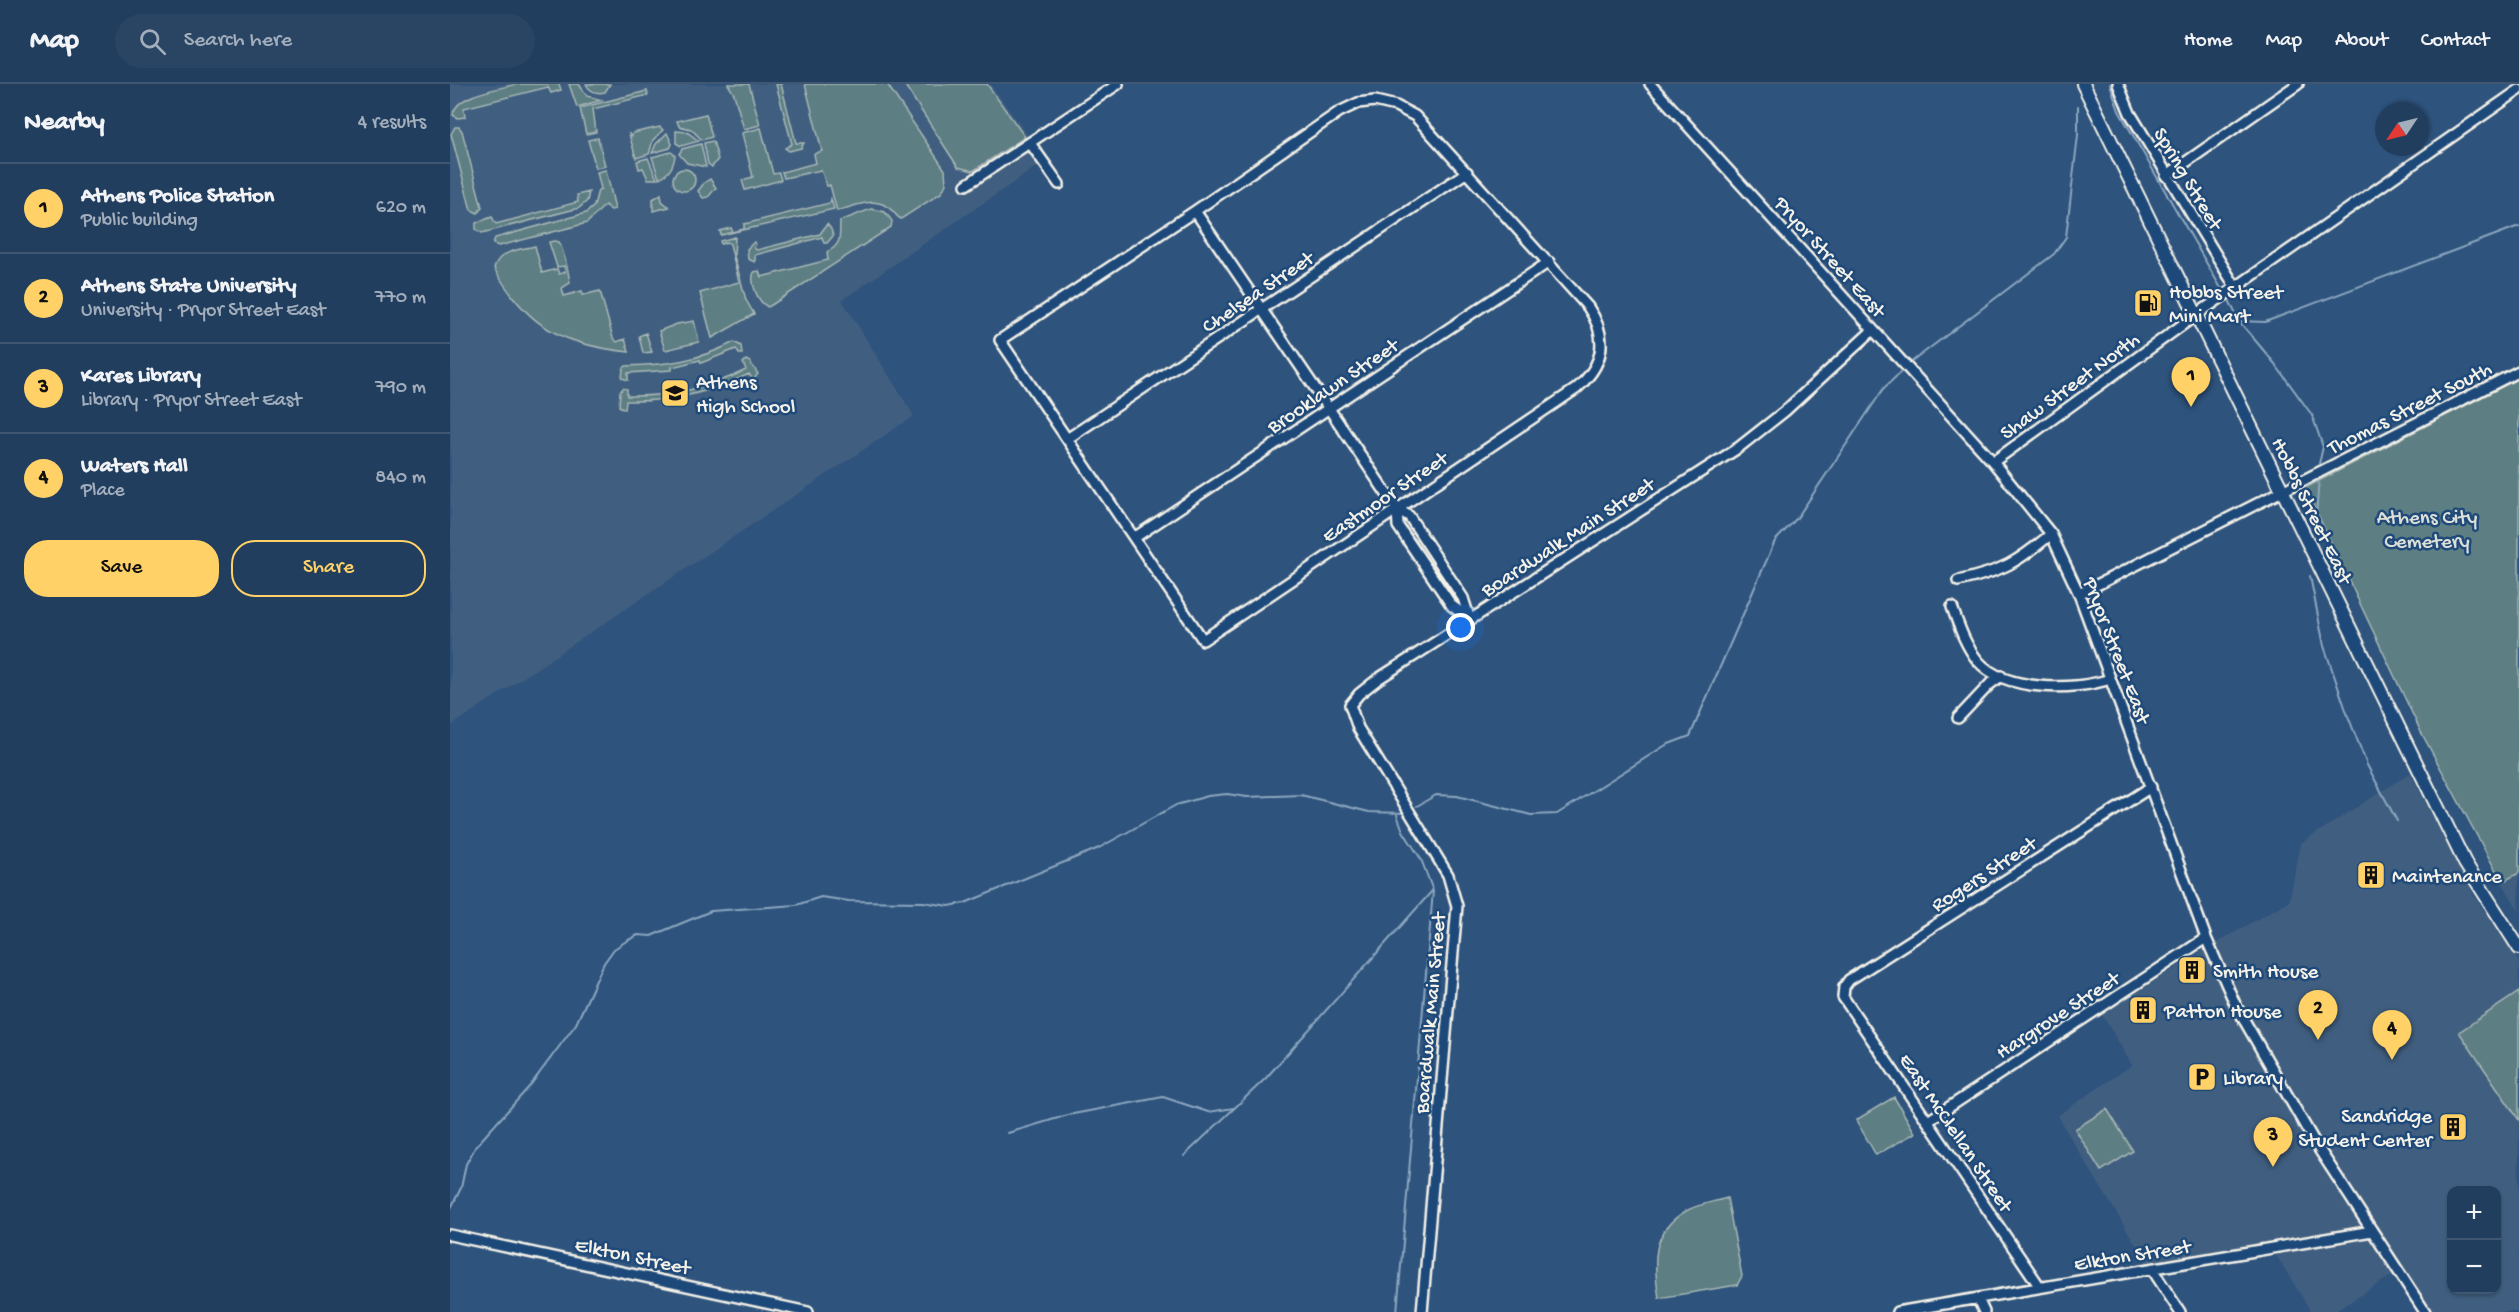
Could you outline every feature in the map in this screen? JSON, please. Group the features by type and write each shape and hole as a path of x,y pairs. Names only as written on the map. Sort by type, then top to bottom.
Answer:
{"main road":[{"name":"Hobbs Street East","path":"2083,84 2465,863 2519,948"}],"street":[{"path":"966,185 1118,84"},
{"name":"Pryor Street East","path":"1650,84 1993,462 2051,534 2079,594 2206,938 2236,1006 2314,1143 2425,1312"},
{"name":"Spring Street","path":"2118,84 2130,113 2166,176 2236,288"},
{"path":"2166,176 2298,84"},
{"name":"Shaw Street North","path":"1993,462 2196,315 2519,90"},
{"name":"Eastmoor Street","path":"1375,101 1396,106 1415,116 1549,262 1596,320 1601,352 1590,378 1576,389 1203,640 1000,340 1196,211 1339,112 1358,103 1375,101"},
{"path":"1030,143 1059,184"},
{"name":"Chelsea Street","path":"1067,439 1467,172"},
{"path":"1196,211 1397,509 1409,516 1464,598 1470,620"},
{"name":"Brooklawn Street","path":"1134,538 1549,262"},
{"name":"Boardwalk Main Street","path":"1422,1312 1457,906 1448,875 1358,728 1350,705 1359,694 1378,680 1738,448 1785,411 1873,330"},
{"name":"Thomas Street South","path":"2079,594 2519,370"},
{"path":"1397,509 1398,526 1452,606 1470,620"},
{"path":"1958,581 2007,567 2023,558 2051,534"},
{"path":"1952,607 1964,640 1980,663 2001,676 2034,686 2061,687 2110,679"},
{"path":"1958,718 2001,676"},
{"name":"Rogers Street","path":"1843,997 1844,987 1849,980 2151,787"},
{"name":"Hargrove Street","path":"1928,1121 2206,938"},
{"name":"East McClellan Street","path":"1843,997 2040,1287"},
{"name":"Elkton Street","path":"1898,1312 2372,1231"},
{"name":"Elkton Street","path":"450,1235 808,1312"},
{"path":"2152,1269 2180,1312"},
{"path":"1978,1299 1984,1312"}],"shaded area":[{"name":"Athens High School","path":"450,84 990,84 1046,160 842,300 914,416 451,726"},
{"path":"2410,773 2473,894 2519,962 2519,1312 2431,1312 2402,1269 2334,1312 2311,1312 2270,1245 2149,1266 2057,1116 2132,1065 2102,1015 2202,951 2289,901 2301,843"},
{"path":"2519,873 2519,911 2502,882"}],"green space":[{"path":"517,84 559,84 561,90 551,93 548,87 464,108 465,117 458,118 453,115 461,102 469,97"},
{"path":"569,84 579,84 587,96 602,100 577,107"},
{"path":"586,84 610,84 605,92 599,93 591,91"},
{"path":"728,84 749,84 760,125 744,129 734,94"},
{"path":"776,84 781,84 796,143 804,143 801,148 789,151 785,148 792,144"},
{"path":"805,84 887,84 945,170 946,184 941,193 901,219 888,207 875,202 837,211 830,185 827,186 821,170 784,178 782,172 816,163 814,154 822,151"},
{"path":"904,84 987,84 1025,137 973,171 958,167"},
{"path":"647,91 648,95 593,109 596,132 586,134 580,108"},
{"path":"706,114 712,137 702,140 691,129 679,126 677,121"},
{"path":"455,127 459,127 462,131 482,207 478,213 471,210 451,134"},
{"path":"660,127 663,130 653,140 649,154 636,158 629,134 632,136 633,133"},
{"path":"761,128 773,174 779,173 781,180 745,190 742,180 753,177 742,133"},
{"path":"676,131 687,132 699,141 681,146 676,143"},
{"path":"667,133 672,144 670,148 652,153 656,144"},
{"path":"598,138 605,166 596,168 588,140"},
{"path":"713,141 718,159 712,167 708,164 704,143"},
{"path":"701,144 706,167 687,163 679,154 682,149"},
{"path":"671,152 675,155 672,166 669,172 659,178 652,157"},
{"path":"648,158 657,179 648,179 643,168 639,169 637,161"},
{"path":"684,169 692,172 695,180 692,188 684,191 676,188 673,180 676,172"},
{"path":"606,170 615,209 611,210 605,205 587,223 499,246 493,244 495,238 586,213 594,206 598,190 601,189 597,172"},
{"path":"710,179 716,188 708,197 703,198 698,191"},
{"path":"589,192 587,201 579,208 482,233 476,229 476,223 492,217 496,224 578,202 577,195"},
{"path":"661,194 662,201 669,207 653,211 653,199"},
{"path":"831,199 834,209 721,235 720,231 731,228 733,232 744,229 744,224 830,203"},
{"path":"871,209 885,212 892,221 891,227 768,307 761,301 754,286 754,272 759,271 761,277 828,260 827,252 838,243 840,221"},
{"path":"827,224 833,236 827,243 824,243 822,237 755,255 755,262 748,259 747,249 754,242 756,244 754,248 757,250 820,234"},
{"path":"735,237 734,256 746,300 754,314 712,338 700,293 739,282 730,244 727,242 721,244 720,241"},
{"path":"549,242 559,242 561,247 570,283 562,288 564,296 582,291 583,295 600,291 613,338 617,342 625,339 629,352 585,344 549,330 520,305 494,268 505,254 535,246 542,273 557,269 559,274 565,272 564,266 557,267"},
{"path":"694,321 699,342 665,350 659,331"},
{"path":"646,333 652,352 643,353 639,336"},
{"path":"734,342 741,346 742,354 739,354 736,349 701,363 700,360 672,367 672,370 628,373 628,380 622,378 623,369 626,366 681,361 708,354"},
{"path":"746,360 758,374 753,380 749,374 689,395 658,400 626,401 625,409 619,406 620,392 623,388 627,389 627,396 658,395 688,390 718,382 746,370 743,363"},
{"name":"Athens City Cemetery","path":"2519,378 2519,873 2502,882 2421,732 2305,488"},
{"path":"2519,992 2519,1120 2459,1032"},
{"path":"1894,1097 1915,1133 1876,1155 1856,1120"},
{"path":"2107,1109 2133,1151 2101,1171 2075,1129"},
{"path":"1727,1198 1742,1276 1737,1285 1659,1298 1656,1272 1657,1248 1666,1228 1686,1211"}],"waterway":[{"path":"2110,84 2119,111 2222,290"},
{"path":"1910,363 2054,254 2066,237 2078,135 2078,106"},
{"path":"2239,321 2265,322 2519,226"},
{"path":"2229,300 2239,321 2275,364 2312,415 2323,447 2318,468"},
{"path":"1417,806 1436,795 1457,796 1531,815 1557,814 1666,745 1690,736 1775,541 1797,518 1884,388 1902,371"},
{"path":"2316,518 2319,478"},
{"path":"2310,576 2324,646 2348,716 2367,765 2397,821"},
{"path":"450,1210 461,1188 466,1164 476,1146 529,1087 576,1024 604,963 614,949 638,935 651,936 711,911 796,905 821,897 849,901 923,902 949,906 965,903 1099,848 1176,805 1208,796 1301,795 1369,812 1403,813"},
{"path":"1397,815 1403,831 1421,859 1433,891 1397,1312"},
{"path":"1184,1156 1266,1078 1432,891"},
{"path":"1008,1133 1068,1115 1163,1097 1208,1112 1234,1108"}],"place":[{"name":"Hobbs Street Mini Mart","path":"2148,303"},
{"name":"Athens High School","path":"675,393"},
{"name":"Athens Police Station","path":"2191,407"},
{"name":"Maintenance","path":"2371,875"},
{"name":"Smith House","path":"2192,970"},
{"name":"Patton House","path":"2143,1010"},
{"name":"Athens State University","path":"2318,1040"},
{"name":"Waters Hall","path":"2392,1060"},
{"name":"Library","path":"2202,1077"},
{"name":"Sandridge Student Center","path":"2453,1127"},
{"name":"Kares Library","path":"2273,1167"}]}
